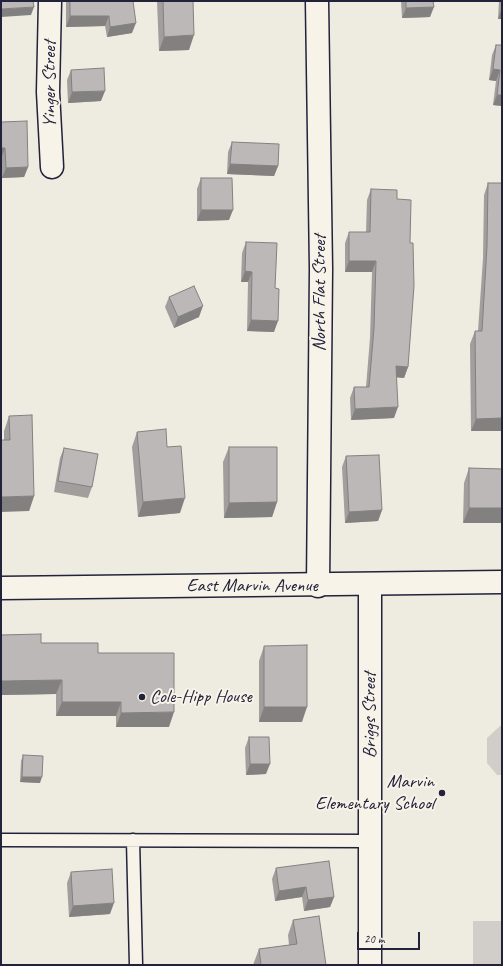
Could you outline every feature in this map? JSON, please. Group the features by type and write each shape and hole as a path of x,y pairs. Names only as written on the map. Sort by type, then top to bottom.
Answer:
{"street":[{"name":"Yinger Street","path":"50,1 48,92 52,167"},
{"name":"North Flat Street","path":"317,1 321,269 318,586"},
{"name":"East Marvin Avenue","path":"1,588 318,586 502,582"},
{"name":"Briggs Street","path":"370,585 370,965"}],"lane":[{"path":"1,840 370,841"},
{"path":"133,840 136,965"}],"shaded area":[{"path":"500,726 502,726 502,775 497,775 487,763 487,738"},
{"path":"473,921 502,921 502,965 473,965"}],"building":[{"path":"1,1 33,1 34,7 1,9"},
{"path":"70,1 133,1 136,23 110,27 109,16 70,16"},
{"path":"163,1 193,1 194,35 164,37"},
{"path":"406,1 433,1 434,7 406,8"},
{"path":"496,45 502,45 502,95 497,95 500,70 493,69"},
{"path":"104,68 105,91 72,92 71,70"},
{"path":"27,121 28,167 6,168 5,148 1,148 1,122"},
{"path":"232,142 279,144 278,166 230,164"},
{"path":"201,178 232,178 233,210 201,210"},
{"path":"488,183 502,183 502,418 476,419 475,331 482,331 487,246"},
{"path":"371,189 397,190 397,199 411,200 410,243 413,243 414,286 408,367 396,366 398,407 355,409 354,387 369,387 374,328 376,261 349,261 349,232 370,232"},
{"path":"246,242 277,243 275,288 279,289 278,321 251,320 252,272 245,271"},
{"path":"194,286 203,306 178,317 169,297"},
{"path":"32,415 34,496 1,497 1,440 10,440 9,416"},
{"path":"166,429 167,447 181,446 185,498 143,502 137,432"},
{"path":"229,447 277,447 277,502 229,503"},
{"path":"64,448 98,454 92,487 58,481"},
{"path":"379,455 382,510 349,512 346,456"},
{"path":"469,468 502,469 502,508 469,508"},
{"path":"41,634 41,643 98,643 98,653 174,653 174,712 121,713 121,702 62,702 62,680 1,681 1,635"},
{"path":"307,645 307,707 264,707 264,646"},
{"path":"249,737 269,737 270,764 250,764"},
{"path":"23,755 43,756 42,777 22,777"},
{"path":"329,861 334,897 308,900 306,887 279,891 276,868"},
{"path":"112,869 114,903 73,906 71,872"},
{"path":"319,916 326,965 261,965 259,949 297,944 293,920"}],"place":[{"name":"Cole-Hipp House","path":"142,697"},
{"name":"Marvin Elementary School","path":"442,793"}]}
